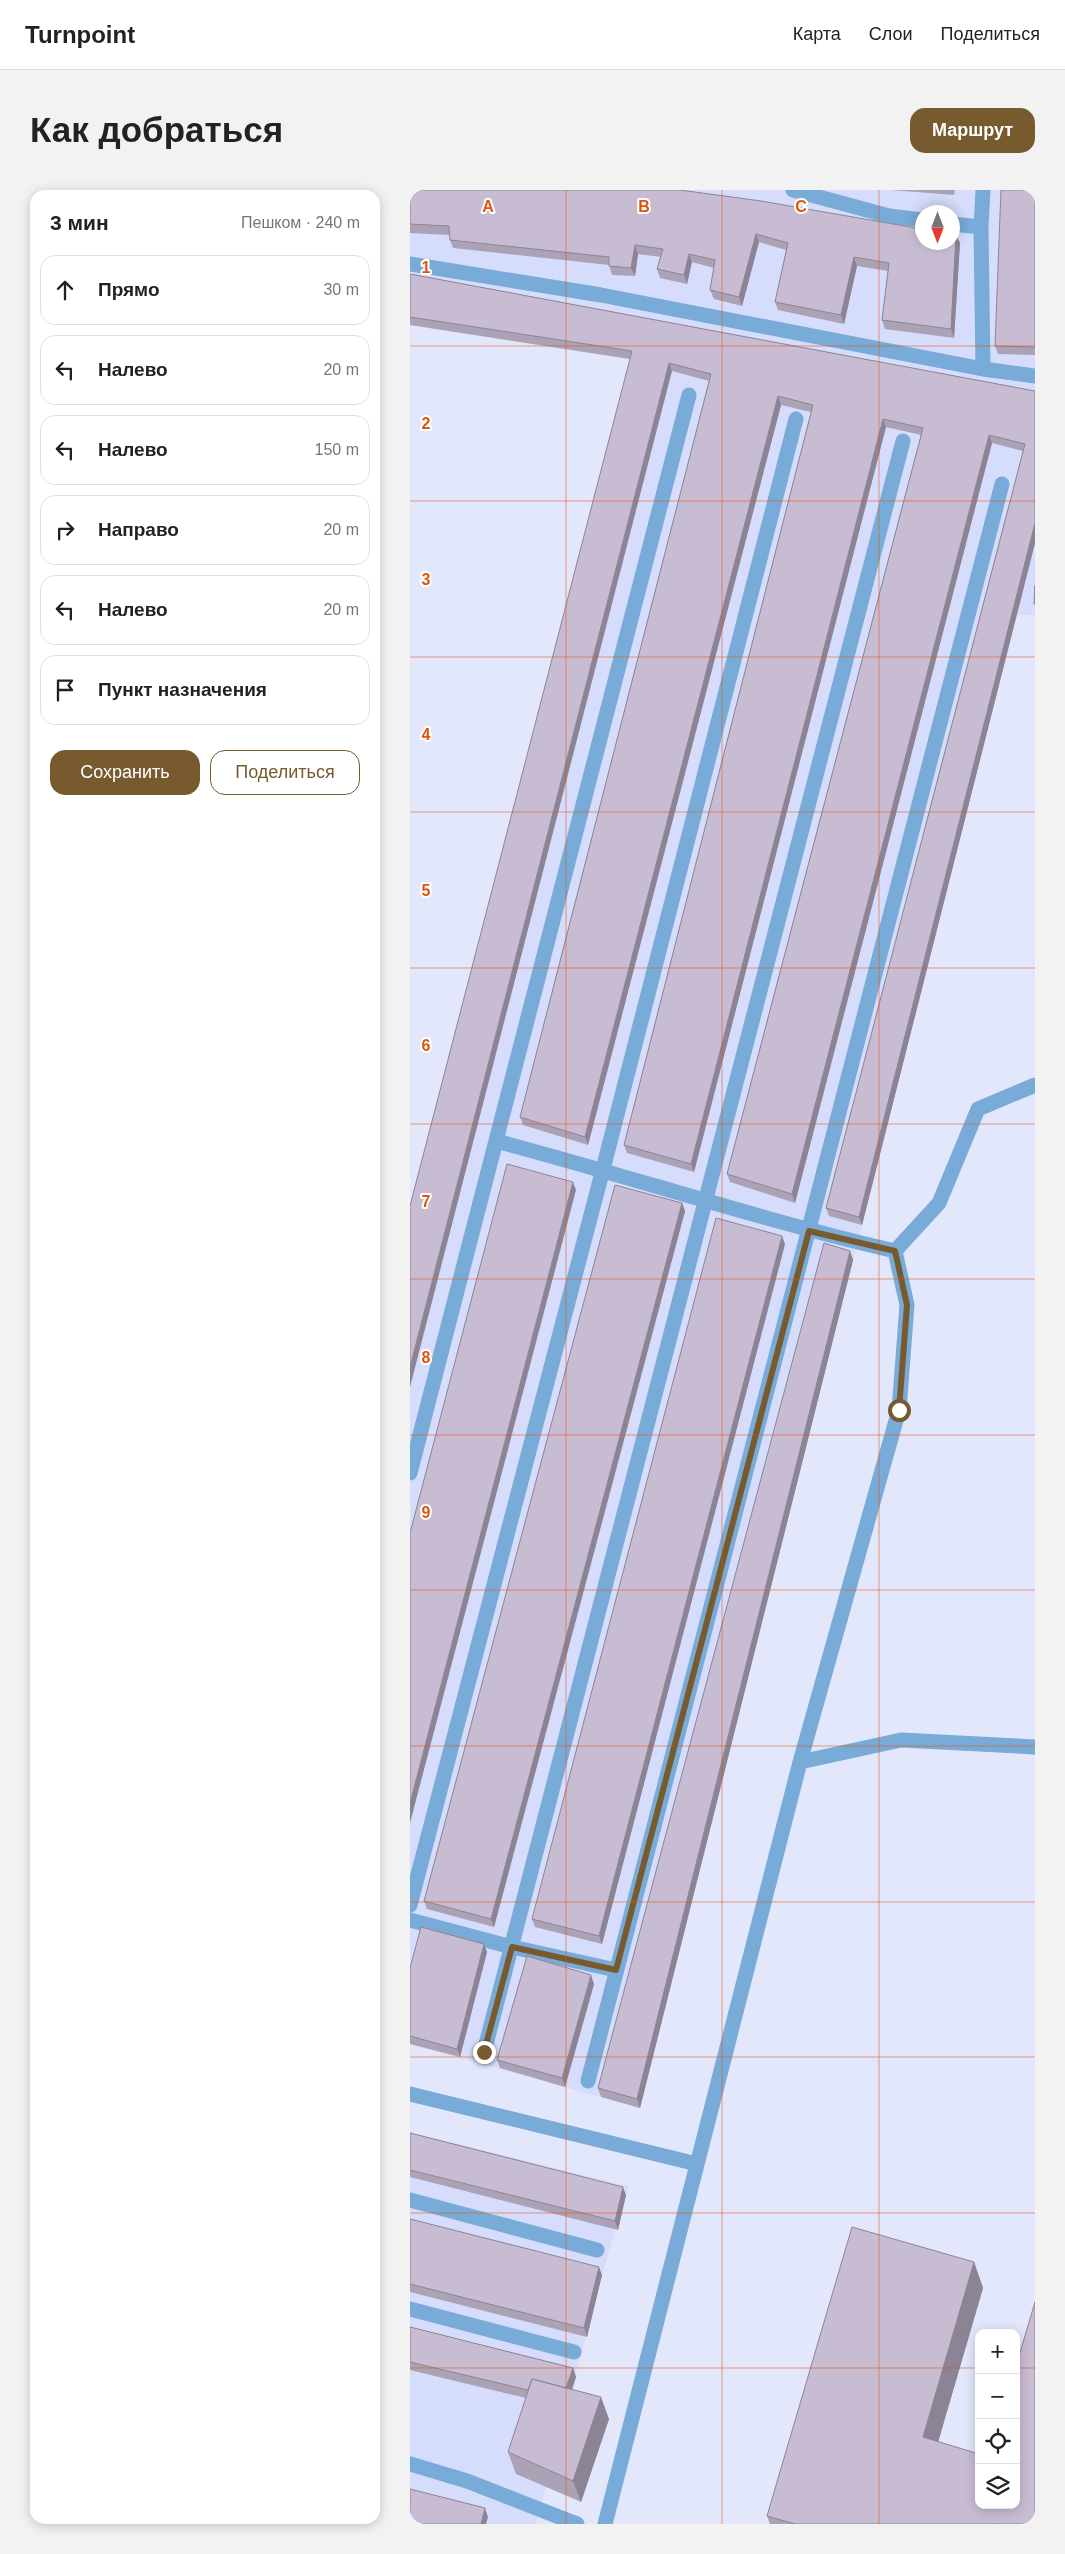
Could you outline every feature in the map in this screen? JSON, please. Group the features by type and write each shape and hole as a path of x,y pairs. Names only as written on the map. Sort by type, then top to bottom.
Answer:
{"lane":[{"path":"983,190 981,228 983,369"},
{"path":"803,191 889,216 915,219"},
{"path":"960,225 981,228"},
{"path":"410,264 601,296 983,369 1035,376"},
{"path":"410,1473 689,395"},
{"path":"410,1905 603,1169 796,419"},
{"path":"484,2052 903,441"},
{"path":"588,2081 1002,484"},
{"path":"895,1251 939,1204 978,1109 1035,1085"},
{"path":"496,1140 603,1169 809,1231 895,1251"},
{"path":"605,2524 800,1762 899,1410 907,1305 895,1251"},
{"path":"800,1762 901,1740 1035,1747"},
{"path":"410,1920 512,1947 616,1970"},
{"path":"410,2094 697,2164"},
{"path":"410,2200 597,2250"},
{"path":"410,2309 574,2352"},
{"path":"410,2464 467,2481 577,2524"}],"shaded area":[{"path":"410,190 1035,190 1035,615 1016,615 640,2108 410,2044 410,1226 634,360 410,325"},
{"path":"410,2132 629,2186 602,2275 536,2524 410,2524"}],"building":[{"path":"410,190 680,190 761,201 915,228 915,250 955,250 951,329 882,320 889,263 854,257 841,315 775,302 788,243 756,234 739,297 710,290 715,260 689,254 684,275 657,269 663,249 635,245 631,268 609,266 609,257 450,240 449,226 410,224"},
{"path":"1001,190 1035,190 1035,347 995,346"},
{"path":"410,274 1035,391 1035,523 859,1217 826,1208 1025,444 989,435 792,1194 727,1174 923,428 883,419 691,1164 624,1145 813,405 778,396 585,1137 520,1117 711,374 669,363 410,1367 410,1206 632,351 410,317"},
{"path":"507,1164 573,1182 410,1803 410,1533"},
{"path":"615,1185 682,1203 491,1919 424,1901"},
{"path":"716,1218 782,1236 599,1936 532,1919"},
{"path":"824,1243 850,1251 637,2099 598,2088"},
{"path":"421,1927 484,1944 457,2049 410,2036 410,1968"},
{"path":"527,1956 591,1975 562,2078 497,2060"},
{"path":"410,2133 623,2187 615,2221 410,2170"},
{"path":"410,2219 599,2267 584,2328 410,2284"},
{"path":"852,2227 974,2262 923,2437 975,2453 975,2509 1020,2509 1020,2353 1035,2302 1035,2524 795,2524 767,2516"},
{"path":"410,2327 573,2368 566,2388 532,2379 528,2390 410,2362"},
{"path":"532,2379 601,2397 573,2481 508,2452"},
{"path":"410,2489 485,2508 481,2524 410,2524"}],"route":[{"path":"484,2052 512,1947 616,1970 809,1231 895,1251 907,1305 899,1410"}]}
